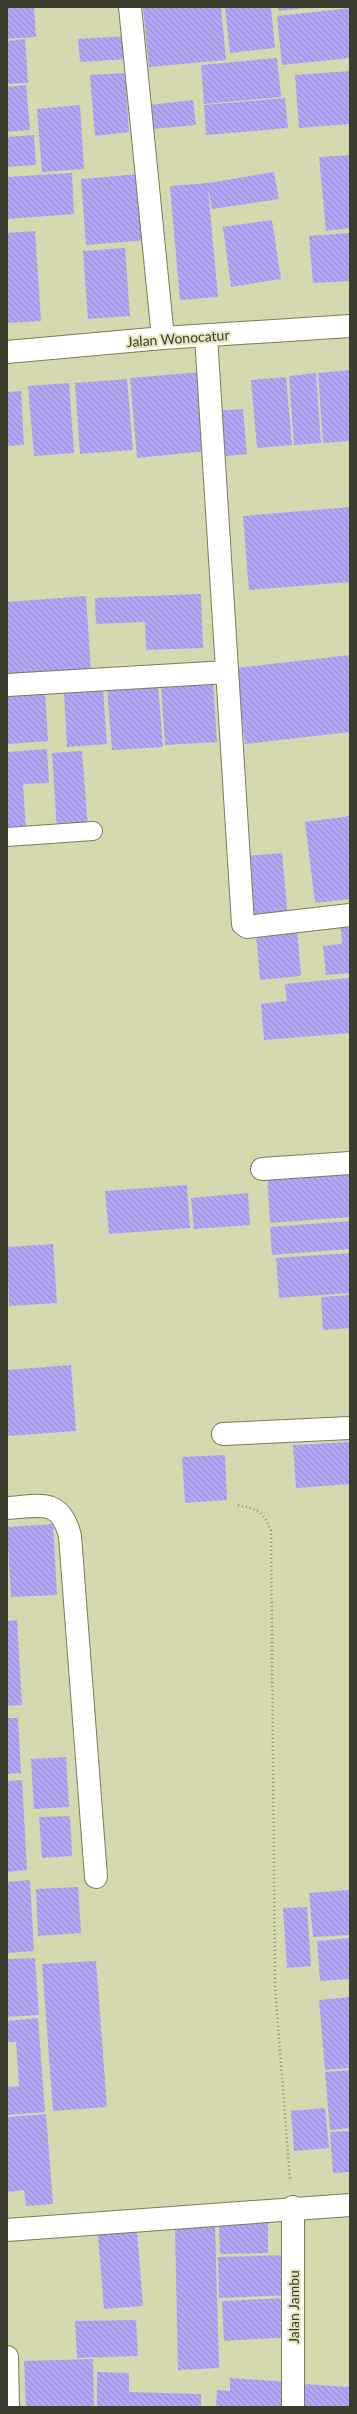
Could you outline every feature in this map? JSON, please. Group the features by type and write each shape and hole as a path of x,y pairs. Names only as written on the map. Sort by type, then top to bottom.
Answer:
{"street":[{"path":"130,7 163,338"},
{"name":"Jalan Wonocatur","path":"7,352 163,338 350,326"},
{"path":"206,336 243,924 247,927 350,915"},
{"path":"7,685 227,672"},
{"path":"262,1169 350,1163"},
{"path":"223,1434 350,1428"},
{"path":"7,1508 46,1506 57,1510 66,1520 70,1536 96,1877"},
{"path":"7,2230 293,2207 350,2204"},
{"name":"Jalan Jambu","path":"293,2207 293,2407"},
{"path":"7,2357 8,2407"}],"lane":[{"path":"7,837 93,831"}],"path":[{"path":"238,1505 254,1509 264,1514 271,1531 275,1987 293,2207"}],"building":[{"path":"7,7 34,7 36,37 7,39"},
{"path":"143,7 221,7 226,60 149,67"},
{"path":"225,7 271,7 275,48 230,53"},
{"path":"278,7 305,7 305,8 279,11"},
{"path":"350,8 350,58 282,65 277,16"},
{"path":"126,36 128,59 80,62 78,39"},
{"path":"25,39 28,83 7,84 7,41"},
{"path":"277,58 281,97 204,104 201,65"},
{"path":"350,71 350,124 299,128 295,75"},
{"path":"125,73 129,132 95,136 90,75"},
{"path":"26,85 30,130 7,132 7,87"},
{"path":"285,98 288,128 206,135 204,105"},
{"path":"193,100 196,125 153,129 150,105"},
{"path":"80,105 84,169 42,172 37,109"},
{"path":"34,135 36,165 7,167 7,137"},
{"path":"350,155 350,228 326,231 319,157"},
{"path":"274,172 279,199 212,209 208,188 218,297 180,300 170,186 208,183"},
{"path":"72,173 74,214 7,219 7,177"},
{"path":"141,174 147,240 86,245 81,179"},
{"path":"272,220 281,279 231,287 223,227"},
{"path":"35,231 41,321 7,323 7,233"},
{"path":"350,233 350,281 313,283 309,236"},
{"path":"125,248 130,316 88,319 83,251"},
{"path":"350,370 350,441 323,443 318,373"},
{"path":"201,372 207,451 137,458 130,378"},
{"path":"316,373 321,443 294,445 289,376"},
{"path":"286,377 292,445 257,448 251,380"},
{"path":"127,379 133,450 80,454 75,383"},
{"path":"69,383 74,453 34,456 28,386"},
{"path":"21,391 24,445 7,446 7,392"},
{"path":"243,409 247,454 216,457 212,411"},
{"path":"350,507 350,582 249,590 243,516"},
{"path":"201,594 203,648 146,650 145,622 96,624 95,598"},
{"path":"86,596 91,671 7,677 7,602"},
{"path":"350,655 350,732 245,744 236,668"},
{"path":"213,682 217,742 165,745 161,685"},
{"path":"158,686 163,747 112,750 107,689"},
{"path":"103,689 107,744 67,747 64,692"},
{"path":"45,690 48,741 7,744 7,693"},
{"path":"47,749 49,783 23,784 26,831 7,833 7,752"},
{"path":"82,751 88,828 57,830 52,753"},
{"path":"350,816 350,899 315,903 305,822"},
{"path":"282,853 288,918 249,922 243,856"},
{"path":"350,918 350,973 326,975 323,946 342,944 340,919"},
{"path":"297,930 301,976 260,980 256,934"},
{"path":"350,978 350,1033 264,1040 261,1004 287,1001 285,984"},
{"path":"350,1167 350,1217 270,1223 267,1173"},
{"path":"187,1185 190,1228 109,1234 105,1191"},
{"path":"248,1193 250,1225 194,1229 191,1198"},
{"path":"350,1221 350,1249 272,1255 270,1227"},
{"path":"53,1244 57,1303 9,1306 7,1247"},
{"path":"350,1253 350,1293 279,1298 276,1258"},
{"path":"350,1295 350,1328 323,1330 321,1297"},
{"path":"71,1365 76,1431 7,1436 7,1370"},
{"path":"350,1442 350,1484 296,1488 293,1445"},
{"path":"225,1455 227,1500 185,1503 182,1457"},
{"path":"53,1524 57,1595 11,1597 7,1527"},
{"path":"17,1620 22,1705 7,1706 7,1621"},
{"path":"7,1718 18,1718 21,1773 7,1774"},
{"path":"66,1757 69,1807 34,1809 31,1759"},
{"path":"22,1780 27,1870 7,1872 7,1781"},
{"path":"70,1816 72,1856 42,1858 39,1817"},
{"path":"30,1880 34,1951 7,1953 7,1882"},
{"path":"78,1887 81,1933 38,1936 36,1889"},
{"path":"350,1890 350,1935 313,1937 309,1893"},
{"path":"307,1907 311,1966 287,1968 283,1908"},
{"path":"350,1938 350,1979 320,1981 317,1941"},
{"path":"35,1958 39,2015 7,2017 7,1959"},
{"path":"96,1961 107,2107 53,2111 42,1964"},
{"path":"350,1997 350,2068 325,2070 319,2000"},
{"path":"38,2018 45,2112 7,2115 7,2087 19,2086 16,2042 7,2042 7,2021"},
{"path":"350,2070 350,2128 330,2130 325,2072"},
{"path":"325,2108 329,2148 294,2151 291,2111"},
{"path":"46,2114 53,2204 26,2206 24,2190 7,2192 7,2117"},
{"path":"350,2131 350,2172 333,2173 330,2132"},
{"path":"268,2223 268,2253 220,2254 219,2225"},
{"path":"215,2226 219,2368 178,2370 175,2228"},
{"path":"137,2232 143,2306 104,2309 98,2235"},
{"path":"290,2255 292,2295 219,2298 218,2257"},
{"path":"288,2298 291,2337 224,2341 222,2301"},
{"path":"136,2320 138,2356 77,2358 75,2321"},
{"path":"93,2359 94,2407 26,2407 24,2361"},
{"path":"97,2372 129,2373 129,2392 201,2394 201,2407 97,2407"},
{"path":"230,2378 290,2382 289,2407 216,2407 217,2390 230,2391"},
{"path":"303,2384 350,2387 350,2407 302,2407"}]}
